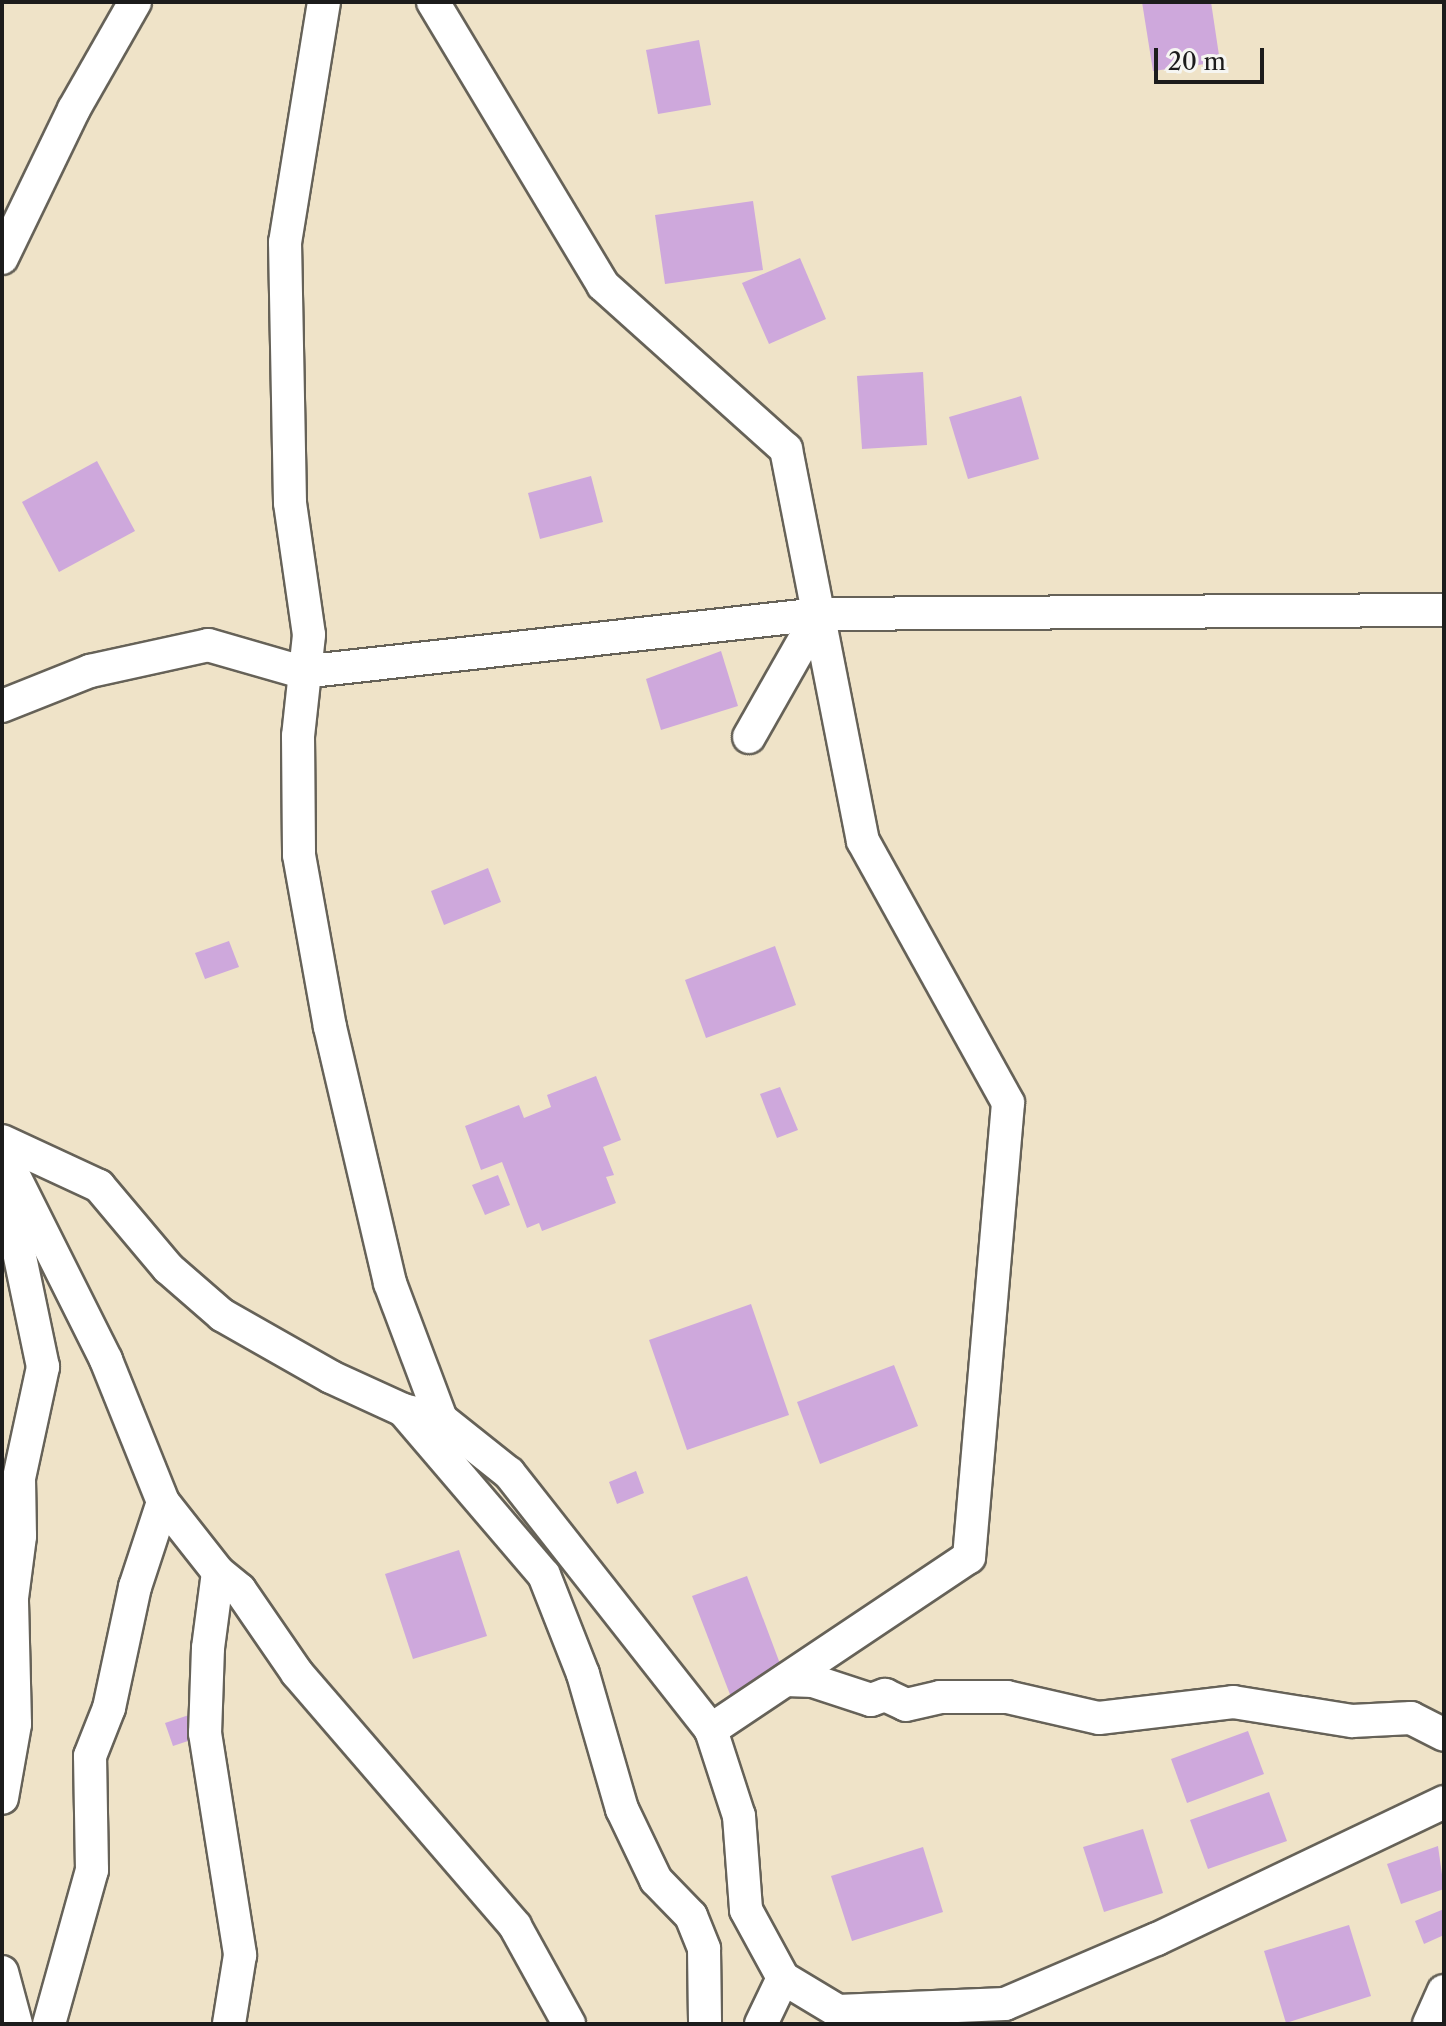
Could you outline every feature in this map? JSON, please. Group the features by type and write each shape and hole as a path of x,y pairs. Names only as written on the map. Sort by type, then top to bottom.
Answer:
{"street":[{"path":"2,258 74,109 135,2"},
{"path":"324,2 285,242 290,503 309,635 302,672 299,855 330,1027 390,1283 441,1419"},
{"path":"433,2 603,285 786,449 863,841 1008,1103 969,1557 711,1730"},
{"path":"2,706 90,671 208,645 302,672 819,614 1444,610"},
{"path":"749,737 819,614"},
{"path":"2,1141 99,1186 168,1268 222,1315 331,1377 403,1410 441,1419 509,1473 711,1730 739,1816 746,1910 783,1978 838,2011 1005,2004 1157,1939 1444,1802"},
{"path":"2,1152 106,1360 163,1502 218,1572 240,1590 297,1673 515,1926 569,2024"},
{"path":"2,1171 43,1367 12,1466 20,1536 12,1598 15,1724 2,1798"},
{"path":"403,1410 544,1575 583,1674 622,1809 656,1880 691,1916 704,1949 705,2024"},
{"path":"49,2024 92,1870 90,1756 109,1708 135,1587 163,1502"},
{"path":"218,1572 208,1648 205,1733 240,1955 230,1996 229,2024"},
{"path":"786,1680 813,1681 871,1700 885,1695 906,1705 940,1697 1007,1697 1099,1718 1233,1702 1352,1721 1411,1718 1444,1735"},
{"path":"2,1972 16,2024"},
{"path":"761,2024 783,1978"},
{"path":"1429,2024 1444,1991"}],"building":[{"path":"1142,2 1211,2 1220,62 1153,71"},
{"path":"699,40 711,105 658,114 646,50"},
{"path":"753,201 763,270 665,284 655,215"},
{"path":"800,258 826,319 769,344 742,283"},
{"path":"923,372 927,445 862,449 857,376"},
{"path":"1021,396 1039,459 968,479 949,417"},
{"path":"97,461 135,531 59,572 22,502"},
{"path":"591,476 603,522 540,539 528,493"},
{"path":"721,651 738,706 661,730 646,679"},
{"path":"488,868 501,902 444,925 431,891"},
{"path":"229,941 239,967 205,979 195,953"},
{"path":"775,946 796,1005 706,1038 685,980"},
{"path":"596,1076 621,1140 603,1147 614,1175 606,1177 616,1203 542,1231 539,1223 527,1228 502,1162 481,1170 465,1126 519,1105 524,1118 551,1107 547,1095"},
{"path":"780,1087 798,1130 777,1138 760,1094"},
{"path":"498,1175 510,1205 485,1215 472,1185"},
{"path":"751,1304 789,1415 687,1450 649,1340"},
{"path":"894,1365 918,1426 820,1464 797,1402"},
{"path":"636,1471 644,1493 617,1504 609,1482"},
{"path":"459,1550 487,1636 413,1659 385,1574"},
{"path":"747,1576 785,1677 731,1697 692,1596"},
{"path":"189,1715 197,1738 173,1746 165,1723"},
{"path":"1248,1731 1264,1774 1187,1803 1171,1759"},
{"path":"1269,1792 1287,1841 1208,1869 1190,1820"},
{"path":"1143,1829 1163,1893 1104,1912 1083,1847"},
{"path":"1438,1846 1444,1889 1401,1904 1387,1864"},
{"path":"923,1847 943,1912 852,1941 831,1876"},
{"path":"1444,1909 1444,1935 1424,1944 1415,1921"},
{"path":"1349,1925 1371,1996 1286,2023 1264,1951"}]}
